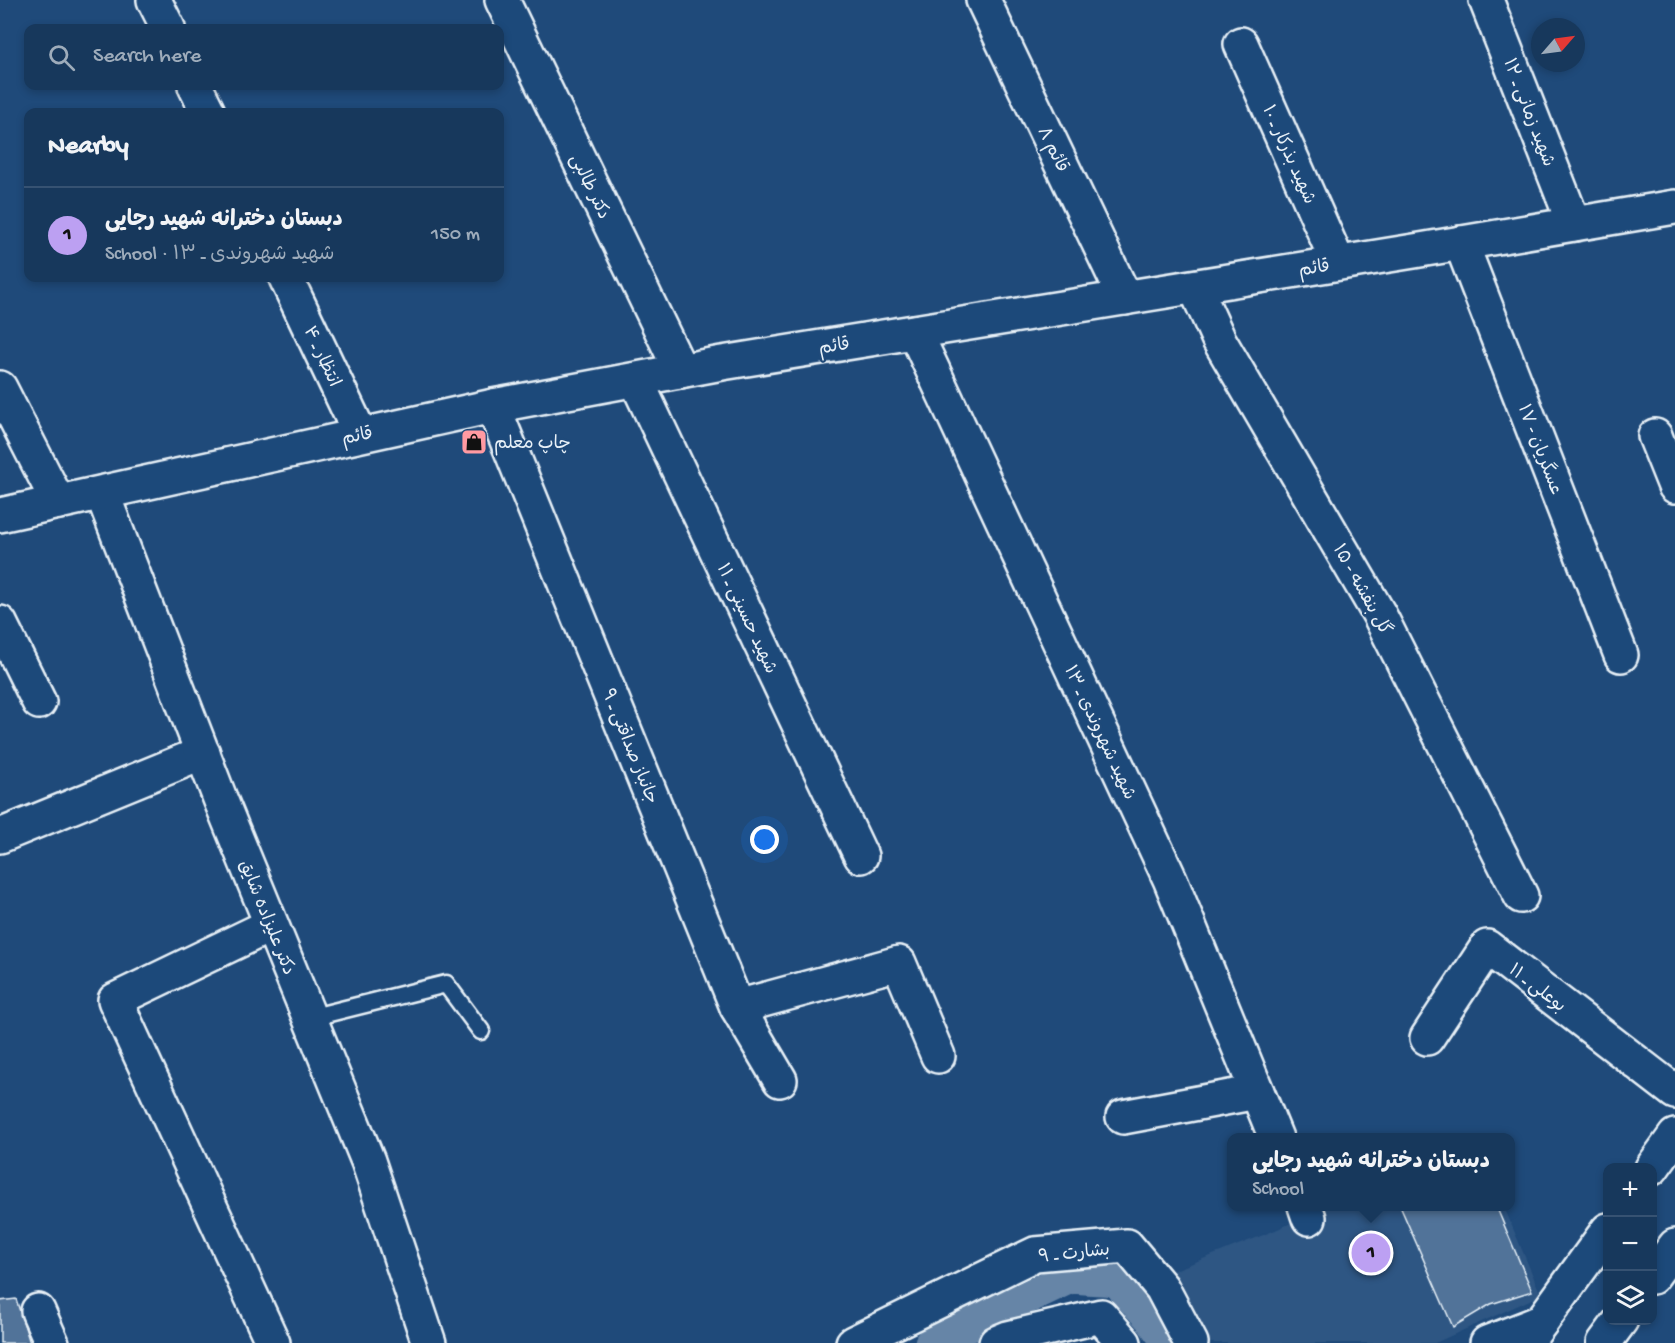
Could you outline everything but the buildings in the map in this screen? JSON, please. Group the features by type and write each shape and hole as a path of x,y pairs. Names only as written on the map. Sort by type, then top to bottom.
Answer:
{"street":[{"path":"154,0 166,24"},
{"name":"دکتر طالبی","path":"502,0 681,371"},
{"name":"قائم ۸","path":"983,0 1125,298"},
{"name":"شهید زمانی ـ ۱۲","path":"1486,0 1574,224"},
{"name":"شهید بذرکار ـ ۱۰","path":"1241,44 1338,263"},
{"path":"197,90 206,108"},
{"name":"قائم","path":"0,515 360,434 493,406 681,371 1675,207"},
{"name":"عسگریان - ۱۷","path":"1461,243 1621,655"},
{"name":"انتظار ـ ۴","path":"288,282 360,434"},
{"name":"گل بنفشه - ۱۵","path":"1195,287 1219,340 1379,614 1521,896"},
{"name":"شهید شهروندی ـ ۱۳","path":"915,332 1170,879 1274,1133"},
{"name":"شهید حسینی ـ ۱۱","path":"636,380 861,856"},
{"path":"0,388 58,502"},
{"name":"جانباز صداقتی ـ ۹","path":"493,406 737,1007 780,1080"},
{"path":"1655,436 1675,486"},
{"name":"دکتر علیزاده شایق","path":"102,493 202,753 368,1161 429,1343"},
{"path":"0,623 39,702"},
{"path":"0,836 202,753"},
{"path":"271,925 115,1000 273,1343"},
{"name":"بوعلی ـ ۱۱","path":"1427,1038 1487,947 1675,1092"},
{"path":"737,1007 899,963 938,1056"},
{"path":"1123,1117 1257,1092"},
{"path":"1655,1163 1675,1136"},
{"path":"1487,1343 1533,1332 1603,1237"},
{"name":"بشارت ـ ۹","path":"853,1343 1035,1254 1127,1246 1162,1288 1191,1343"},
{"path":"38,1311 52,1343"},
{"path":"996,1343 1008,1338 1101,1316 1124,1343"},
{"path":"1604,1343 1617,1325"}],"lane":[{"path":"309,1018 446,984 481,1031"}],"shaded area":[{"path":"1318,1211 1506,1211 1541,1295 1435,1343 1204,1343 1165,1274"}],"waterway":[{"path":"931,1343 1070,1277 1116,1280 1149,1316 1169,1343"}],"place":[{"name":"چاپ معلم","path":"474,442"},
{"name":"دبستان دخترانه شهید رجایی","path":"1371,1253"}]}
